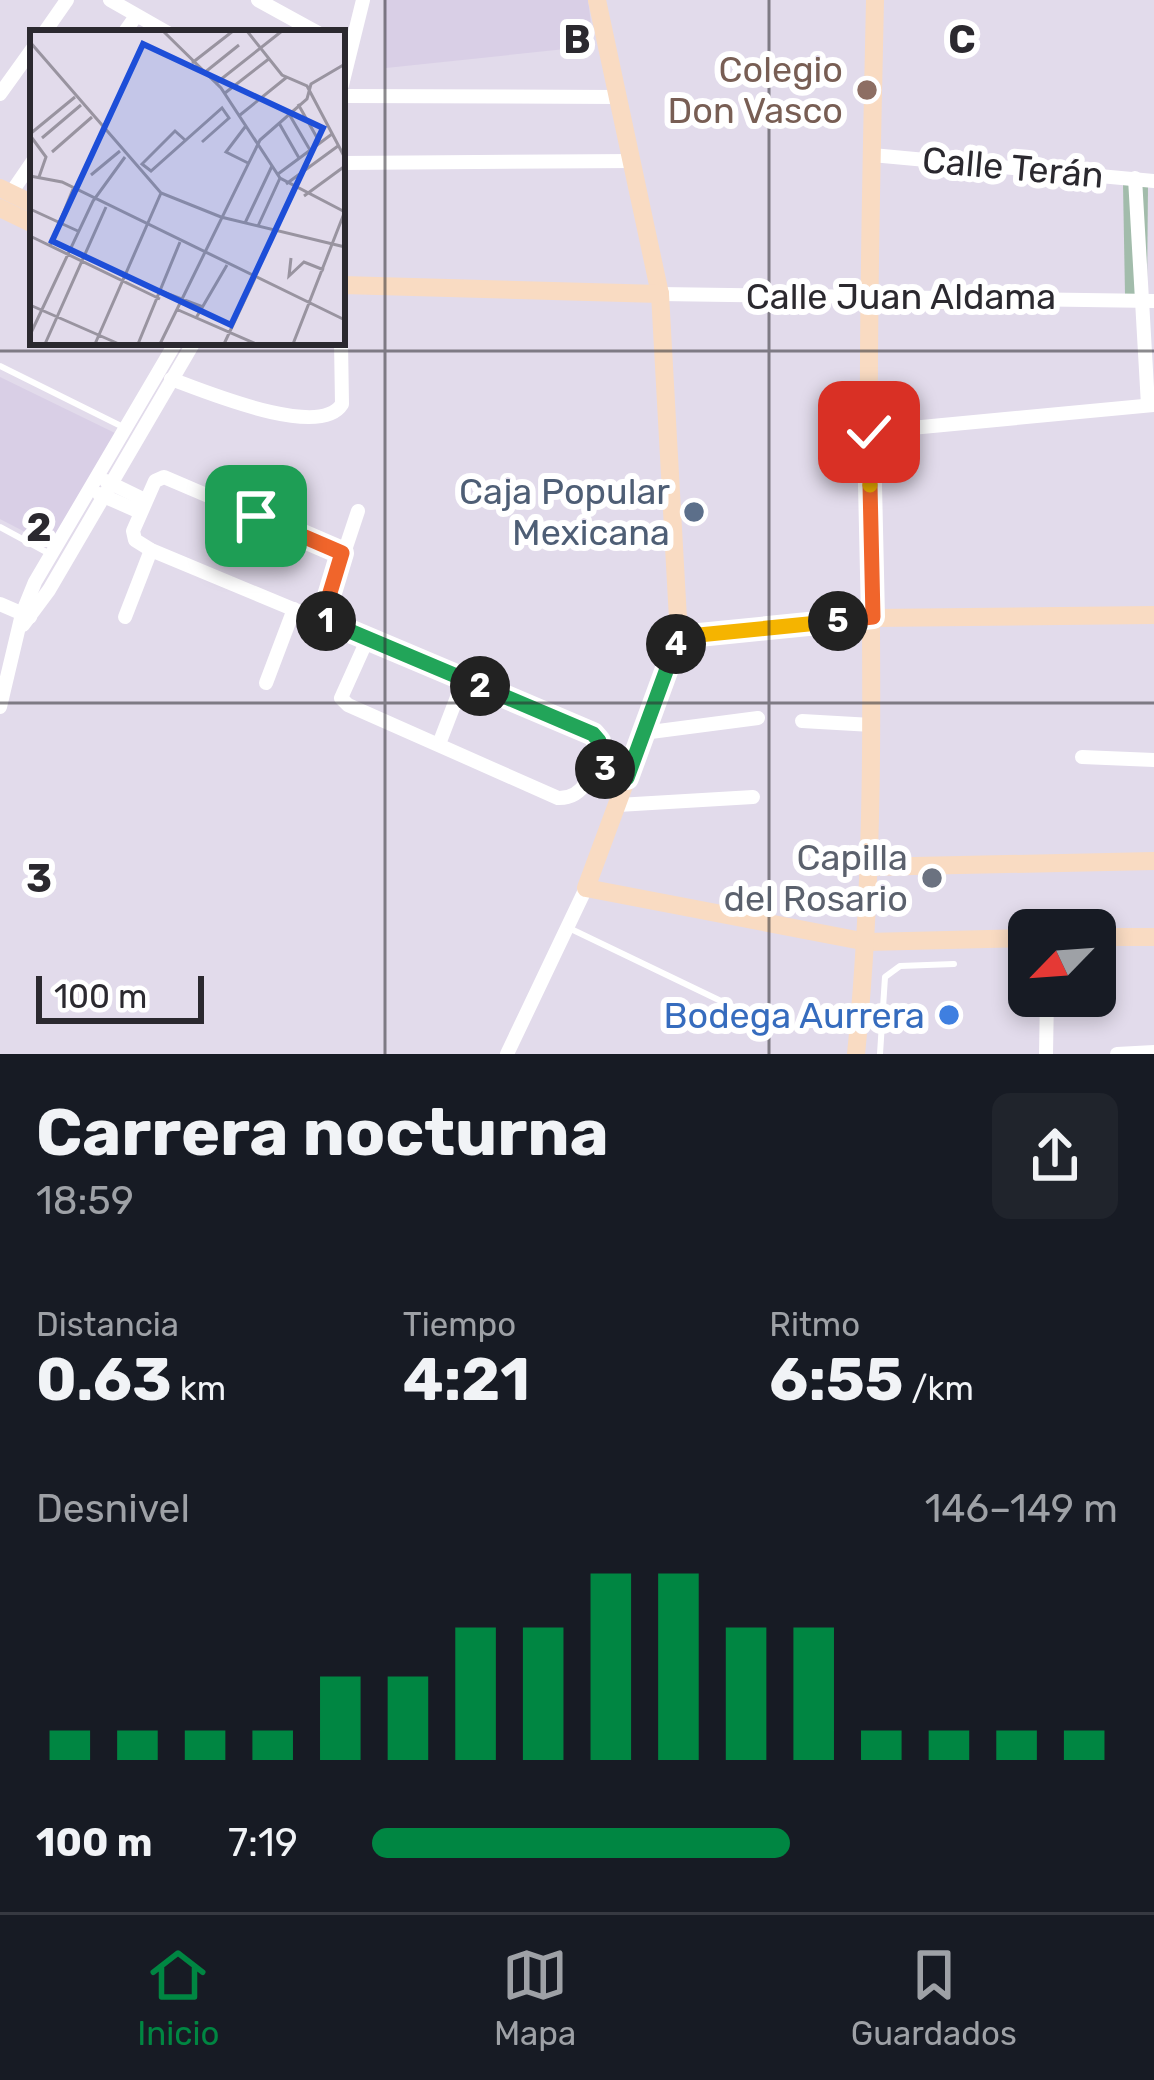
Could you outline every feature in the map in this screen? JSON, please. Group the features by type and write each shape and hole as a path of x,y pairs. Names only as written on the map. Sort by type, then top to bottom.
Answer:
{"street":[{"path":"46,30 68,0"},
{"path":"110,0 162,30"},
{"path":"258,0 313,30"},
{"path":"347,49 362,0"},
{"path":"507,1054 586,888 679,637 660,293 597,0"},
{"path":"856,1054 867,942 872,724 869,432 875,0"},
{"path":"126,30 136,16"},
{"path":"0,94 30,52"},
{"path":"345,96 618,97"},
{"name":"Calle Terán","path":"872,155 1154,181"},
{"path":"345,163 633,161"},
{"path":"30,165 4,196 30,221"},
{"path":"869,432 1151,405 1148,301 1135,178"},
{"path":"345,285 660,293"},
{"name":"Calle Juan Aldama","path":"660,293 1148,301"},
{"path":"24,620 100,486 123,427 174,345"},
{"path":"1,701 24,620 50,554 192,345"},
{"path":"171,379 274,412 305,418 329,416 342,404 341,345"},
{"path":"342,553 170,478 155,481 133,535 151,550 368,638 598,738 592,771 582,790 570,798 558,798 348,705 341,698 368,638"},
{"path":"100,486 142,506"},
{"path":"322,619 358,511"},
{"path":"125,617 151,550"},
{"path":"0,604 24,620"},
{"path":"266,683 294,609"},
{"path":"679,637 873,617 1154,616"},
{"path":"439,744 464,680"},
{"path":"644,733 758,718"},
{"path":"802,722 872,724"},
{"path":"1082,757 1154,760"},
{"path":"592,771 623,791 753,797"},
{"path":"868,867 1154,861"},
{"path":"586,888 867,942 1008,939"},
{"path":"1116,938 1154,937"},
{"path":"1046,1054 1047,1017"},
{"path":"1117,1054 1154,1052"}],"lane":[{"path":"0,366 123,427"},
{"path":"0,527 50,554"},
{"path":"568,928 748,1013"},
{"path":"880,1054 885,976 900,966 954,964"}],"shaded area":[{"path":"384,0 588,0 594,46 386,68"},
{"path":"0,377 117,434 52,546 0,519"}],"green space":[{"path":"1123,184 1148,186 1147,294 1125,294"}],"place":[{"name":"Colegio Don Vasco","path":"867,90"},
{"name":"Caja Popular Mexicana","path":"694,512"},
{"name":"Capilla del Rosario","path":"932,878"},
{"name":"Bodega Aurrera","path":"949,1015"}],"route":[{"path":"256,516 342,553 322,619 593,734 598,738 595,764 627,778 679,637 873,617 869,432"}]}
